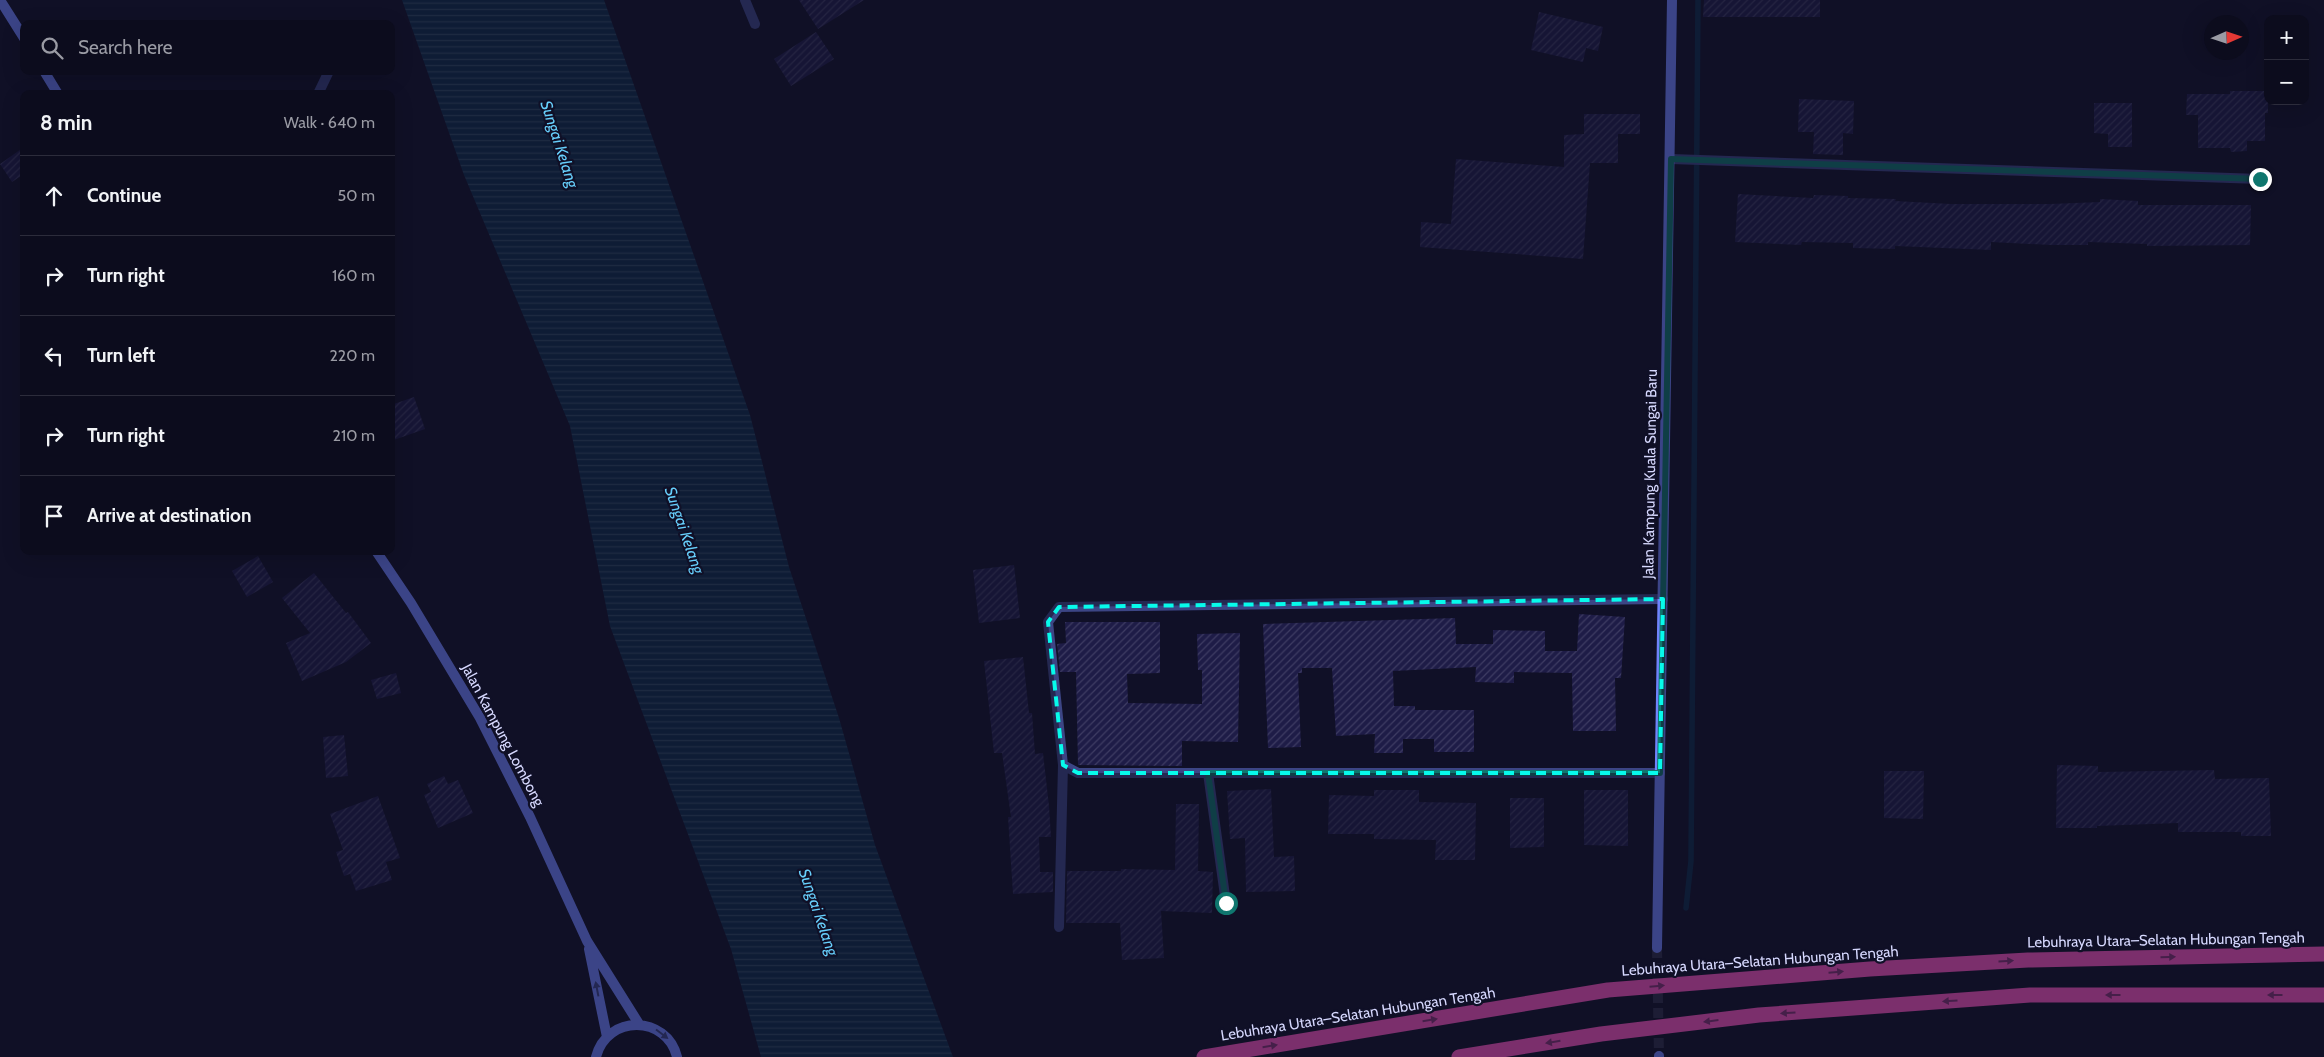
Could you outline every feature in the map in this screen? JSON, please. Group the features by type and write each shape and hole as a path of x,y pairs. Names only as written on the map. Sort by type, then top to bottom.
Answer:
{"highway":[{"name":"Lebuhraya Utara–Selatan Hubungan Tengah","path":"1204,1057 1608,990 1870,969 2028,960 2324,954"},
{"path":"1459,1057 1601,1034 1759,1015 2030,995 2324,994"}],"street":[{"path":"0,0 20,32"},
{"path":"745,0 755,24"},
{"name":"Jalan Kampung Kuala Sungai Baru","path":"1657,948 1671,159 1672,0"},
{"path":"46,75 56,90"},
{"path":"320,90 327,75"},
{"path":"1671,159 2260,179"},
{"name":"Jalan Kampung Lombong","path":"379,555 411,603 480,718 530,817 587,941"},
{"path":"1059,927 1063,765 1048,622 1060,607 1663,599"},
{"path":"1063,765 1078,773 1660,773"},
{"path":"1208,773 1226,903"},
{"path":"587,941 639,1024"},
{"path":"587,941 607,1037"},
{"path":"596,1057 607,1037 616,1030 627,1025 639,1024 661,1032 669,1040 677,1057"}],"highlighted area":[{"path":"1663,599 1660,773 1078,773 1063,765 1048,622 1059,607"}],"water":[{"name":"Sungai Kelang","path":"402,0 604,0 750,415 789,567 839,718 875,845 953,1057 761,1057 731,949 610,626 570,426 464,175"}],"building":[{"path":"799,0 864,0 818,29"},
{"path":"1704,0 1820,0 1820,17 1703,17"},
{"path":"1539,12 1603,27 1598,51 1586,48 1583,62 1531,50"},
{"path":"816,32 834,59 791,86 774,59"},
{"path":"2230,91 2264,91 2264,105 2268,105 2268,113 2265,113 2265,141 2247,141 2247,151 2231,152 2230,148 2198,148 2198,115 2186,115 2187,94 2230,94"},
{"path":"1799,99 1854,101 1853,134 1843,133 1843,155 1813,154 1814,132 1798,132"},
{"path":"2094,103 2132,103 2132,147 2108,147 2108,134 2094,133"},
{"path":"1584,114 1640,114 1640,134 1618,134 1618,163 1590,163 1583,259 1420,247 1421,222 1451,224 1456,159 1564,167 1564,135 1584,134"},
{"path":"20,150 20,177 12,182 0,164"},
{"path":"1738,194 1813,198 1814,195 1848,196 1848,198 1896,199 1895,201 1951,204 2050,204 2100,202 2100,199 2138,201 2138,205 2251,205 2250,245 2147,246 2147,244 2088,242 2088,245 2051,245 1991,242 1991,250 1895,246 1895,249 1853,248 1853,243 1802,242 1801,245 1735,242"},
{"path":"414,397 425,429 395,440 395,404"},
{"path":"258,556 273,582 247,597 232,571"},
{"path":"1014,565 1020,618 979,623 973,570"},
{"path":"314,573 346,613 348,612 371,643 346,662 302,681 286,643 310,633 282,598"},
{"path":"1579,614 1625,617 1621,678 1615,678 1616,731 1573,731 1572,673 1514,672 1514,683 1475,682 1476,667 1393,671 1394,706 1415,706 1415,710 1474,710 1474,752 1434,752 1434,739 1403,739 1403,753 1374,753 1375,734 1336,736 1332,668 1302,668 1302,673 1298,673 1301,747 1268,748 1263,624 1455,618 1456,644 1493,644 1493,630 1545,631 1545,651 1577,651"},
{"path":"1065,622 1160,622 1160,673 1127,674 1128,703 1202,704 1202,670 1198,670 1197,634 1240,633 1238,742 1182,741 1182,766 1078,765 1076,672 1060,672 1057,644 1066,643"},
{"path":"1023,657 1029,713 1032,713 1035,754 1043,753 1049,806 1051,837 1039,837 1040,872 1053,872 1053,892 1013,894 1008,817 1011,817 1002,753 994,753 984,661"},
{"path":"396,673 401,693 377,699 371,680"},
{"path":"344,735 348,776 326,778 323,737"},
{"path":"2057,765 2098,766 2098,772 2214,770 2215,779 2269,778 2271,836 2241,836 2241,832 2178,832 2178,823 2097,826 2097,828 2056,828"},
{"path":"1884,771 1924,771 1923,819 1884,818"},
{"path":"444,776 448,784 458,780 473,813 438,828 424,795 431,792 427,784"},
{"path":"1271,789 1274,857 1294,856 1295,891 1246,892 1245,838 1230,839 1227,791"},
{"path":"1374,790 1419,790 1419,802 1476,803 1475,860 1435,860 1436,840 1374,839 1374,834 1328,834 1329,795 1374,796"},
{"path":"1584,790 1628,790 1628,846 1584,845"},
{"path":"378,796 400,858 386,862 392,880 356,891 350,874 344,876 336,852 343,850 330,814"},
{"path":"1510,798 1544,798 1544,847 1510,848"},
{"path":"1176,804 1199,804 1198,871 1213,872 1212,913 1161,911 1164,958 1122,960 1120,923 1066,923 1067,871 1175,870"}],"waterway":[{"path":"1686,908 1691,861 1698,0"}],"tunnel":[{"path":"1657,948 1659,1056"}],"route":[{"path":"1226,903 1208,773 1660,773 1671,159 2260,179"}]}
